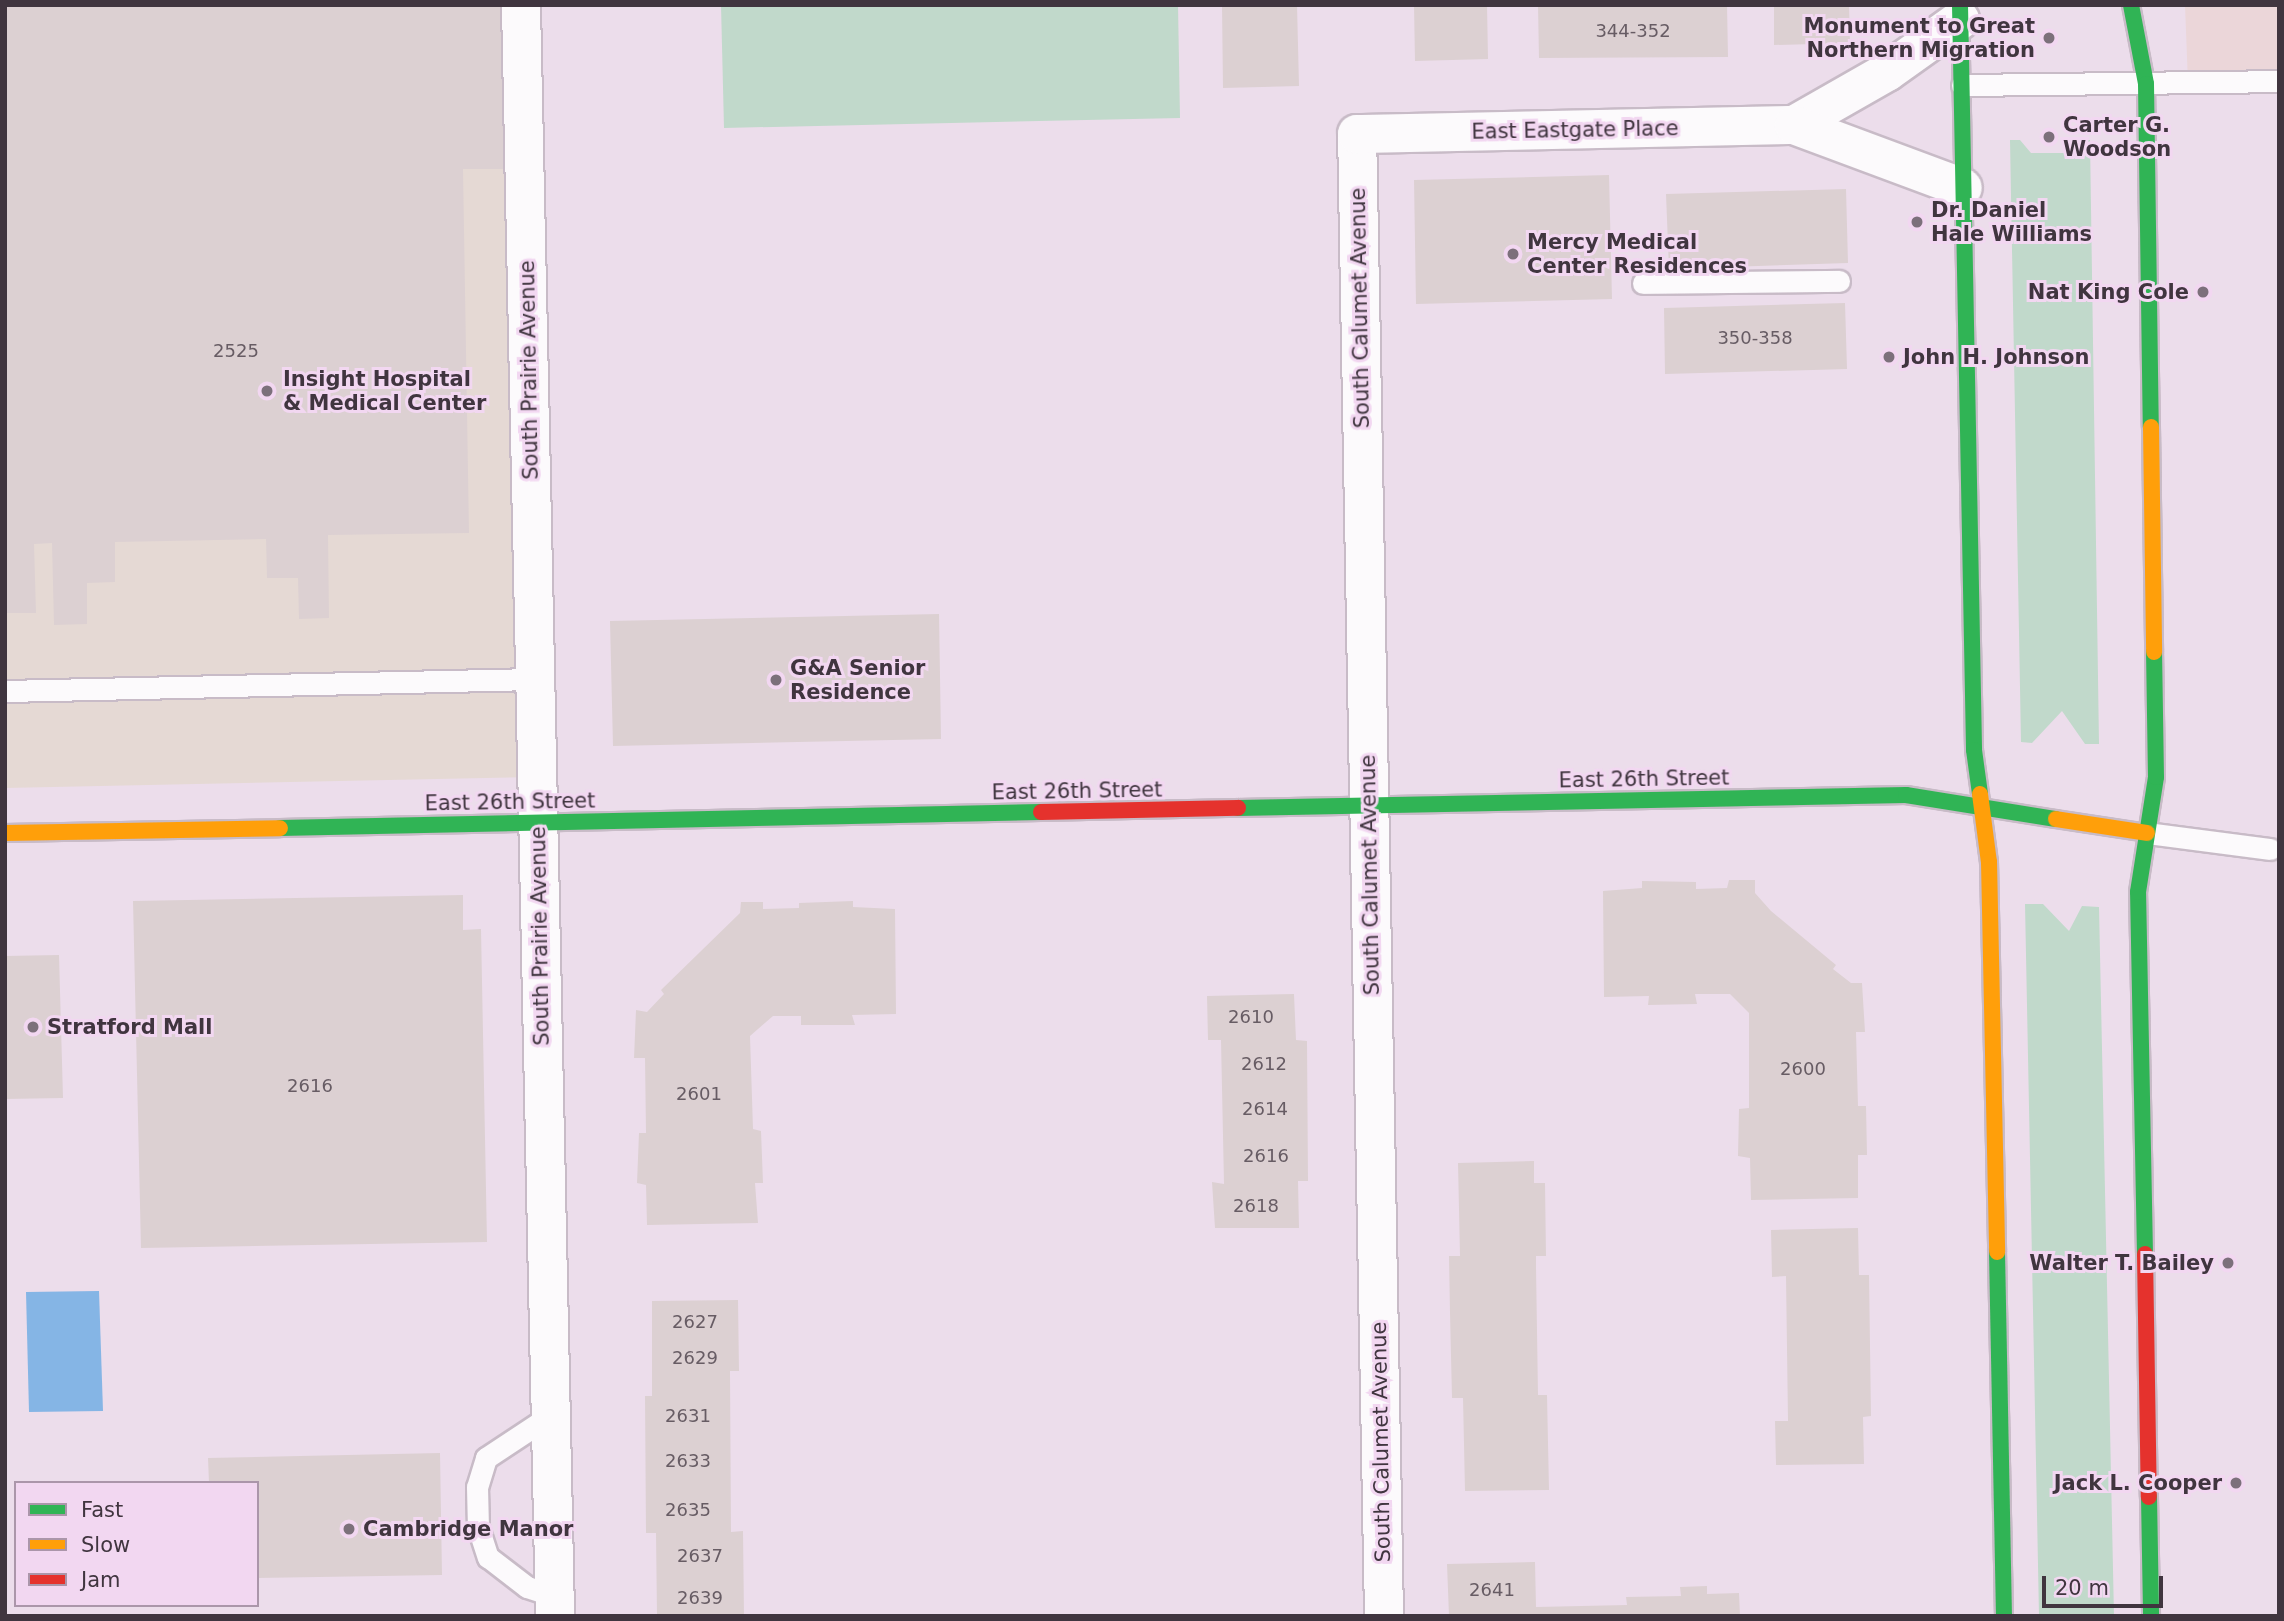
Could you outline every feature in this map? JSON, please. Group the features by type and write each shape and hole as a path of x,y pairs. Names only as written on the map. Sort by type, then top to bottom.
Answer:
{"main road":[{"path":"2131,5 2146,84 2156,777 2138,892 2151,1616"},
{"path":"1960,13 1974,750 1989,862 2004,1616"},
{"name":"East 26th Street","path":"5,833 1906,795 1980,804 2147,833"}],"street":[{"name":"South Prairie Avenue","path":"521,5 554,1606"},
{"name":"East Eastgate Place","path":"1794,125 1887,72 1960,13"},
{"name":"East Eastgate Place","path":"1357,134 1794,125 1963,188"},
{"name":"South Calumet Avenue","path":"1357,134 1384,1616"}],"lane":[{"path":"1962,85 2279,81"},
{"path":"1643,284 1839,281"},
{"path":"5,691 535,679"},
{"path":"2147,833 2270,849"},
{"path":"551,1415 486,1458 477,1487 478,1527 488,1557 554,1606"}],"shaded area":[{"name":"Insight Hospital & Medical Center","path":"5,5 521,5 537,777 5,788"},
{"path":"2185,5 2279,5 2279,82 2188,83"}],"green space":[{"path":"721,5 1178,5 1180,118 724,128"},
{"path":"2010,140 2020,140 2031,153 2071,153 2081,140 2090,140 2099,744 2085,744 2062,711 2032,743 2021,742"},
{"path":"2025,904 2043,904 2069,931 2082,906 2099,907 2114,1616 2039,1616"}],"water":[{"path":"99,1291 103,1411 29,1412 26,1292"}],"building":[{"name":"Insight Hospital & Medical Center","path":"5,5 503,5 506,169 463,169 469,533 328,535 329,618 299,619 298,578 267,578 266,539 115,542 115,582 87,583 87,624 54,625 52,543 34,544 36,613 5,613"},
{"path":"1222,5 1297,5 1299,86 1223,88"},
{"path":"1414,5 1487,5 1488,59 1415,61"},
{"path":"1538,5 1727,5 1728,57 1539,58"},
{"path":"1774,5 1849,5 1850,43 1774,45"},
{"name":"Mercy Medical Center Residences","path":"1609,175 1612,299 1416,304 1414,180"},
{"path":"1846,189 1848,263 1669,269 1666,194"},
{"path":"1845,303 1847,369 1665,374 1664,308"},
{"name":"G&A Senior Residence","path":"939,614 941,739 613,746 610,621"},
{"path":"1729,880 1755,880 1755,893 1771,911 1836,965 1833,969 1851,983 1862,983 1865,1032 1856,1032 1858,1106 1866,1106 1867,1155 1858,1155 1858,1198 1751,1200 1750,1158 1738,1156 1739,1109 1749,1108 1749,1013 1730,994 1695,994 1697,1004 1648,1005 1649,996 1604,997 1603,891 1642,888 1642,881 1696,882 1696,889 1727,888"},
{"path":"463,895 463,930 481,929 487,1242 141,1248 133,901"},
{"path":"853,901 853,907 895,909 896,1014 852,1015 855,1025 801,1025 801,1016 773,1016 750,1036 753,1129 761,1131 763,1183 755,1183 758,1223 647,1225 646,1185 637,1183 639,1133 646,1133 645,1058 634,1058 636,1010 647,1012 664,994 661,990 740,913 741,902 763,902 763,909 799,908 799,903"},
{"name":"Stratford Mall","path":"59,955 63,1098 5,1099 5,956"},
{"path":"1294,994 1296,1040 1307,1041 1308,1181 1298,1181 1299,1228 1215,1228 1212,1182 1224,1184 1221,1040 1208,1040 1207,996"},
{"path":"1534,1161 1534,1183 1545,1183 1546,1256 1536,1256 1536,1267 1538,1395 1547,1395 1549,1490 1465,1491 1463,1398 1452,1398 1450,1313 1449,1256 1460,1256 1458,1163"},
{"path":"1858,1228 1859,1275 1869,1275 1871,1416 1863,1417 1864,1464 1776,1465 1775,1421 1788,1421 1786,1276 1772,1277 1771,1230"},
{"path":"738,1300 739,1371 730,1371 731,1532 743,1531 744,1616 657,1616 656,1533 646,1533 645,1396 652,1396 652,1301"},
{"name":"Cambridge Manor","path":"440,1453 442,1575 259,1578 259,1481 209,1481 208,1458"},
{"path":"1535,1562 1536,1607 1627,1605 1626,1597 1681,1596 1680,1587 1707,1586 1707,1594 1739,1593 1740,1616 1449,1616 1447,1564"}],"traffic: fast":[{"path":"1960,5 1974,750 1980,794"},
{"path":"2131,5 2146,84 2151,427"},
{"path":"2145,1254 2138,892 2156,777 2154,652"},
{"path":"1238,808 1906,795 2056,819"},
{"path":"280,828 1041,812"},
{"path":"1997,1252 2004,1616"},
{"path":"2149,1497 2151,1616"}],"traffic: slow":[{"path":"2151,427 2154,652"},
{"path":"1980,794 1989,862 1997,1252"},
{"path":"2056,819 2147,833"},
{"path":"5,833 280,828"}],"traffic: jam":[{"path":"1041,812 1238,808"},
{"path":"2145,1254 2149,1497"}],"place":[{"name":"Monument to Great Northern Migration","path":"2049,38"},
{"name":"Carter G. Woodson","path":"2049,137"},
{"name":"Dr. Daniel Hale Williams","path":"1917,222"},
{"name":"Mercy Medical Center Residences","path":"1513,254"},
{"name":"Nat King Cole","path":"2203,292"},
{"name":"John H. Johnson","path":"1889,357"},
{"name":"Insight Hospital & Medical Center","path":"267,391"},
{"name":"G&A Senior Residence","path":"776,680"},
{"name":"Stratford Mall","path":"33,1027"},
{"name":"Walter T. Bailey","path":"2228,1263"},
{"name":"Jack L. Cooper","path":"2236,1483"},
{"name":"Cambridge Manor","path":"349,1529"}]}
